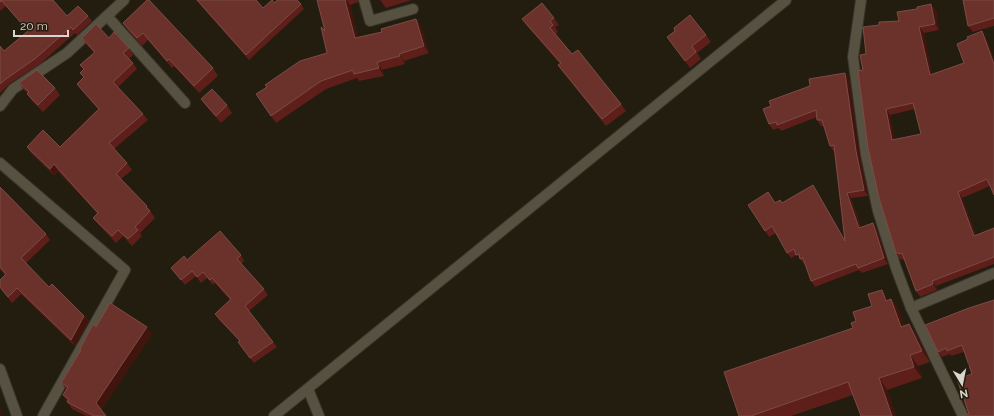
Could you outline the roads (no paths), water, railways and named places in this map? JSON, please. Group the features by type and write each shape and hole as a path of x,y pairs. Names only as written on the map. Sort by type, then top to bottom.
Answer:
{"street":[{"path":"0,106 14,89 67,52 124,0"},
{"path":"364,0 370,21 413,9"},
{"path":"274,416 786,0"},
{"path":"861,0 853,57 866,155 878,211 896,268 911,308 963,416"},
{"path":"107,16 185,103"},
{"path":"0,163 125,270 43,416"},
{"path":"911,308 994,273"},
{"path":"0,369 17,416"},
{"path":"308,389 319,416"}]}
